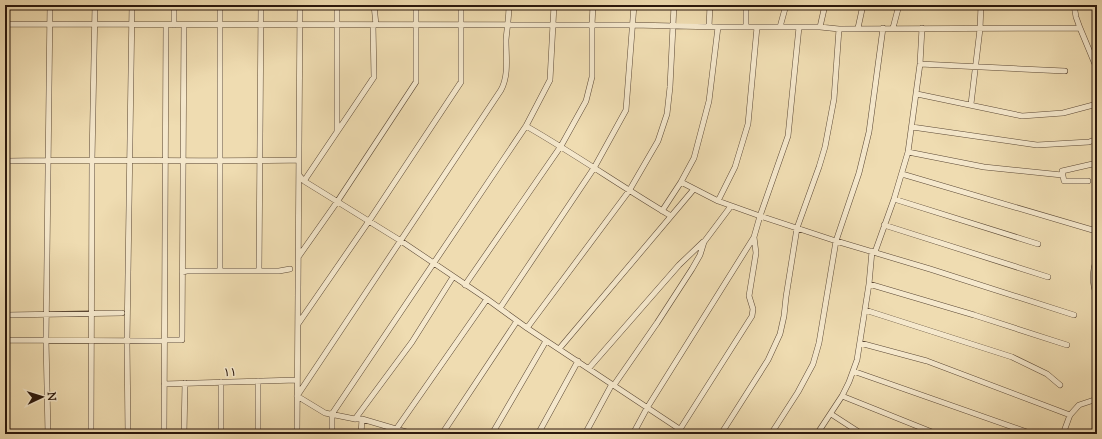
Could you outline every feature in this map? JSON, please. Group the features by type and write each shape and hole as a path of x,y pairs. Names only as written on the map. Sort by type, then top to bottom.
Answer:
{"street":[{"path":"5,93 6,5"},
{"path":"48,434 46,315 50,5"},
{"path":"91,434 92,160 95,5"},
{"path":"128,434 127,341 131,160 132,5"},
{"path":"174,5 174,25"},
{"path":"220,5 220,271"},
{"path":"259,271 261,5"},
{"path":"297,434 300,5"},
{"path":"337,5 337,131"},
{"path":"304,181 374,77 374,5"},
{"path":"299,256 337,202 416,82 416,5"},
{"path":"298,324 369,221 461,82 461,5"},
{"path":"297,396 505,83 506,38 509,5"},
{"path":"332,434 332,414 526,126 550,80 554,5"},
{"path":"465,284 561,146 586,101 592,77 593,5"},
{"path":"500,308 594,168 626,110 634,5"},
{"path":"527,328 629,191 658,141 667,114 670,87 674,5"},
{"path":"709,27 710,5"},
{"path":"746,5 746,27"},
{"path":"780,27 786,5"},
{"path":"820,27 825,5"},
{"path":"858,28 864,5"},
{"path":"893,28 899,5"},
{"path":"971,104 980,29 980,5"},
{"path":"1074,5 1076,17 1097,69"},
{"path":"6,24 633,25 820,27 839,29 1080,28"},
{"path":"164,434 166,25"},
{"path":"6,338 91,341 182,340 184,25"},
{"path":"662,210 681,182 694,158 710,101 718,27"},
{"path":"718,201 735,167 748,124 757,27"},
{"path":"633,434 647,408 754,237 788,136 799,27"},
{"path":"771,434 798,392 813,364 819,342 836,241 859,173 869,132 883,28"},
{"path":"817,434 842,396 857,360 874,252 894,199 908,152 920,64 922,28"},
{"path":"721,434 768,360 780,334 784,316 796,228 825,147 834,100 839,29"},
{"path":"920,64 1065,71"},
{"path":"916,94 971,104 1022,116 1063,113 1097,104"},
{"path":"526,126 561,146 629,191 671,216"},
{"path":"912,127 1037,145 1088,142 1097,140"},
{"path":"908,152 984,167 1062,175"},
{"path":"5,163 8,161 48,160 298,160"},
{"path":"1088,181 1064,181 1062,170 1097,163"},
{"path":"902,174 1096,231"},
{"path":"299,176 304,181 434,263 546,341 589,368 647,408 678,432 687,434"},
{"path":"681,182 718,201 760,216 1074,315"},
{"path":"559,349 694,189"},
{"path":"1097,195 1095,202 1097,239"},
{"path":"894,199 1038,244"},
{"path":"589,368 679,265 704,242 731,206"},
{"path":"5,220 7,315 5,434"},
{"path":"884,225 1048,276"},
{"path":"678,432 752,316 753,309 748,296 756,253 754,237"},
{"path":"584,434 613,385 657,323 692,269 700,255 704,242"},
{"path":"1097,258 1093,283 1097,296"},
{"path":"182,272 279,271 290,269"},
{"path":"356,419 412,342 453,277"},
{"path":"869,284 974,315 1068,346"},
{"path":"396,431 487,299"},
{"path":"865,310 1012,357 1047,374 1060,385"},
{"path":"7,315 122,314"},
{"path":"442,434 517,321"},
{"path":"492,434 546,341"},
{"path":"860,343 927,360 1070,414"},
{"path":"538,434 578,362"},
{"path":"853,371 1027,432 1063,433 1070,414 1080,405 1097,399"},
{"name":"۱۱","path":"164,384 297,380"},
{"path":"258,381 258,434"},
{"path":"221,382 221,434"},
{"path":"184,434 185,384"},
{"path":"297,396 325,413 362,419 396,431 413,434"},
{"path":"842,396 937,434"},
{"path":"831,414 862,434"},
{"path":"361,434 362,419"}]}
